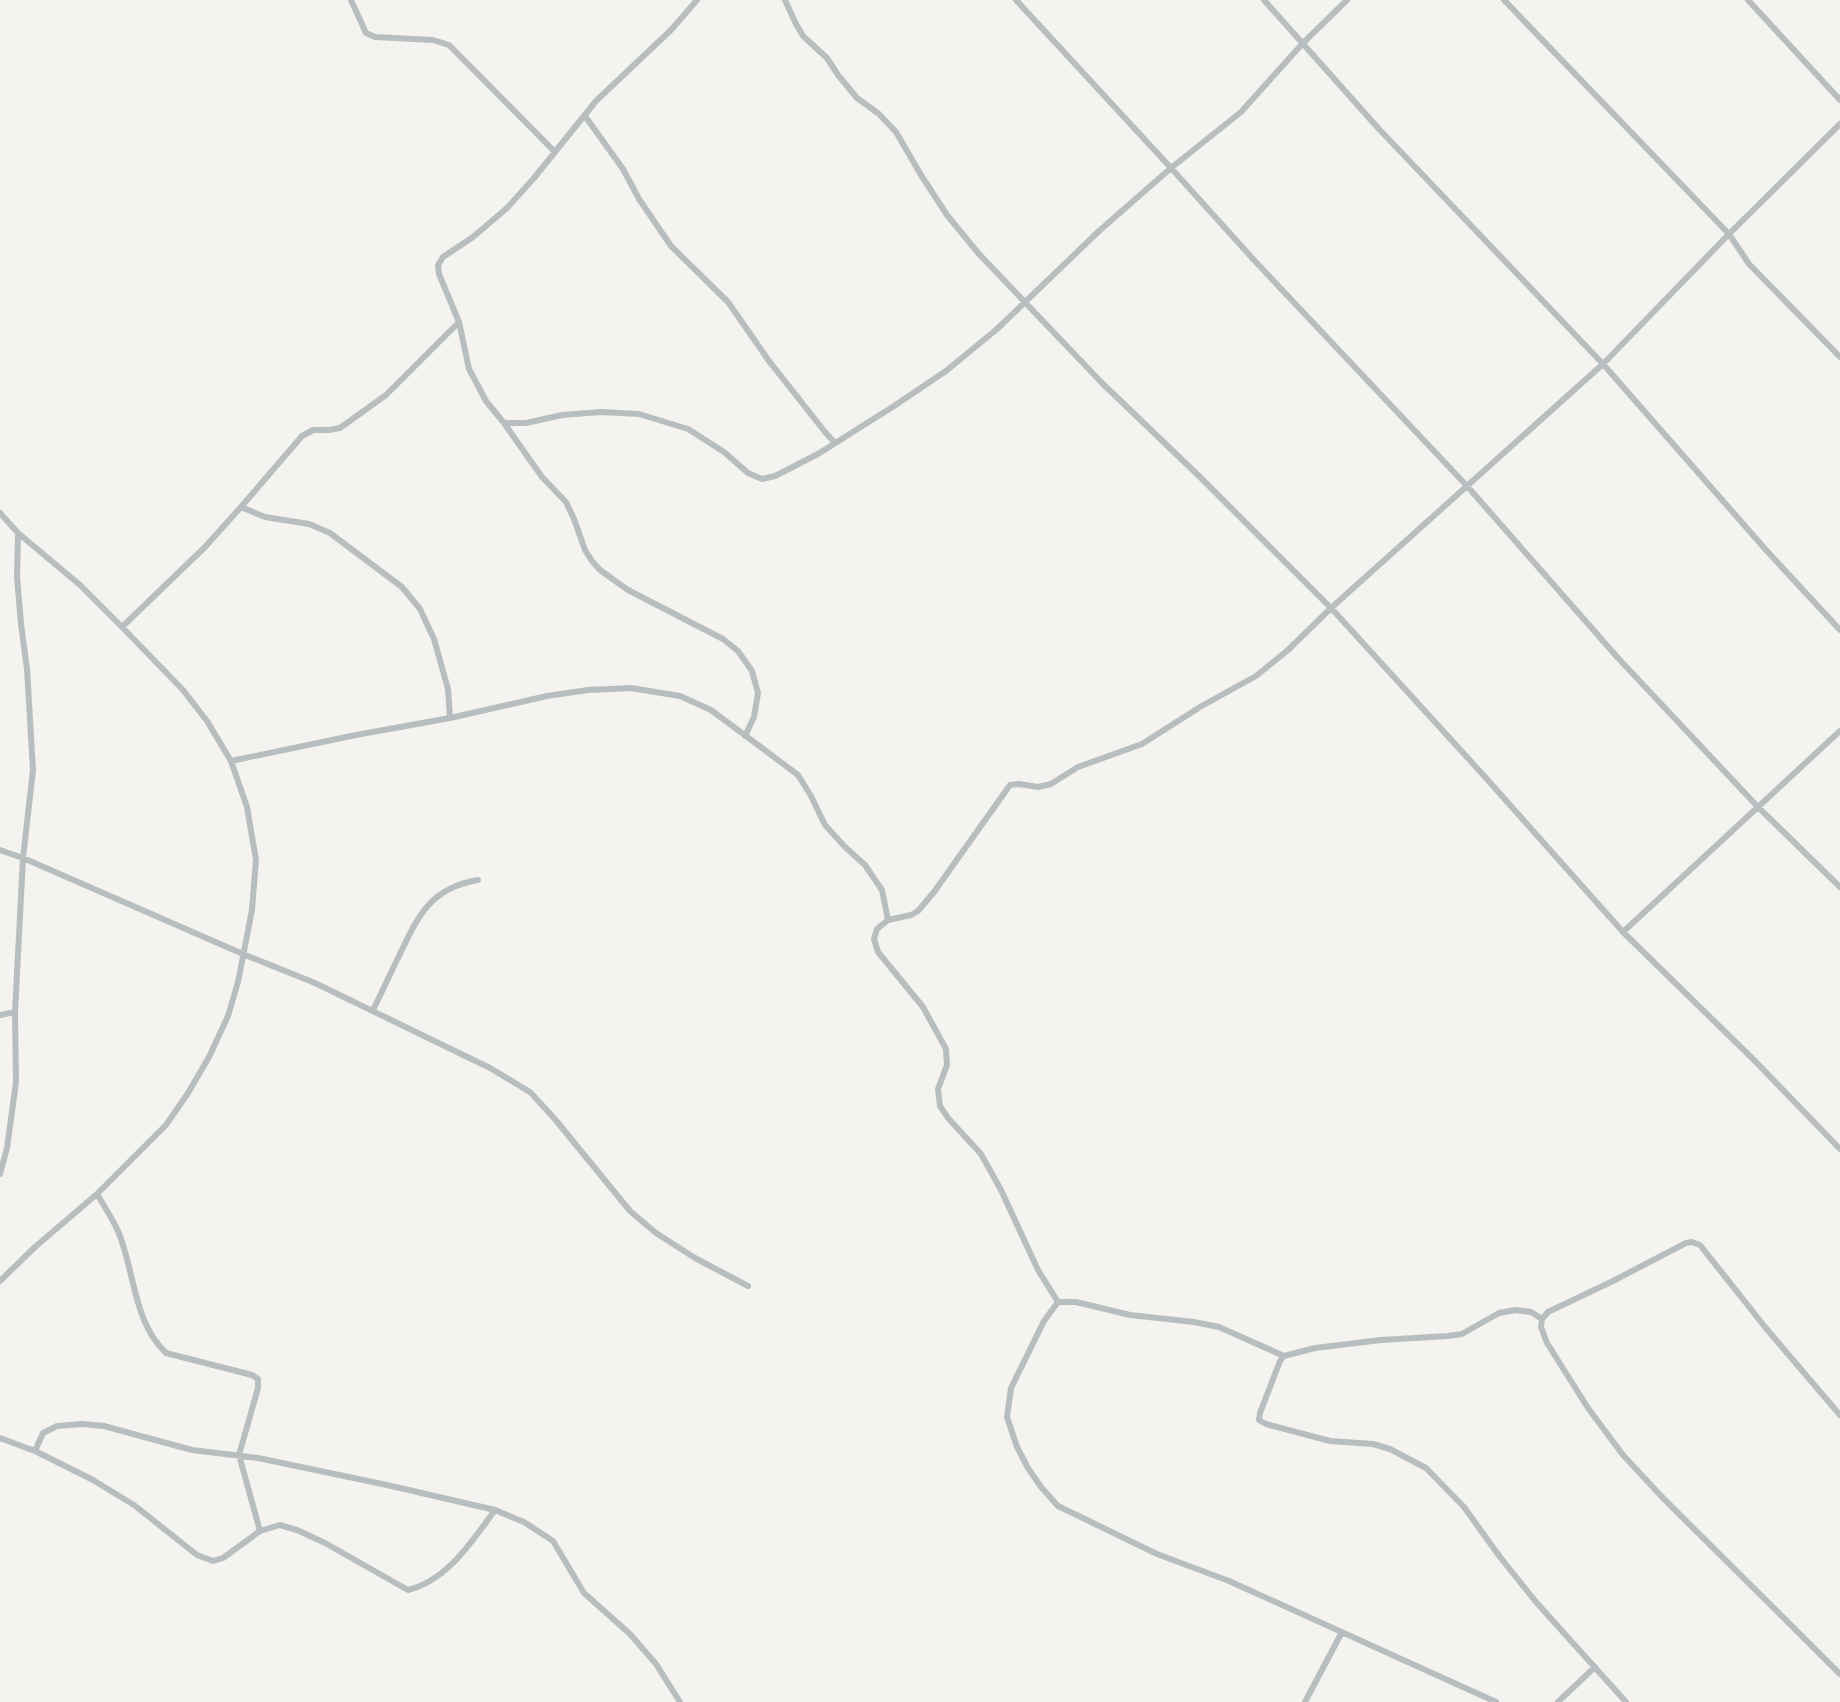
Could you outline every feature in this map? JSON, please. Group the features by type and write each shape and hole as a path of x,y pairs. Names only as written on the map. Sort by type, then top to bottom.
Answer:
{"street":[{"path":"351,0 366,33 375,37 433,40 448,45 555,152"},
{"path":"697,0 671,30 596,101 507,208 473,237 443,257 438,265 439,274 459,322 469,369 486,401 542,477 566,502 585,550 592,561 600,570 628,590 723,639 738,651 752,671 758,693 753,717 745,736"},
{"path":"785,0 803,36 827,58 857,98 879,114 896,132 947,215 979,254 1102,382 1331,608 1623,932 1755,1061 1840,1149"},
{"path":"1016,0 1253,260 1467,486 1618,658 1757,806 1840,887"},
{"path":"1264,0 1378,128 1603,364 1766,550 1840,630"},
{"path":"504,423 526,423 562,415 601,411 639,414 688,429 723,452 748,473 762,478 775,476 836,443 946,371 998,329 1099,231 1171,168 1241,112 1303,43 1347,0"},
{"path":"1504,0 1729,234 1749,264 1840,357"},
{"path":"1748,0 1840,100"},
{"path":"585,116 623,169 639,199 671,246 728,302 769,362 836,443"},
{"path":"1058,1302 1038,1270 1001,1190 981,1154 940,1106 938,1089 947,1065 946,1049 923,1007 878,952 874,939 877,929 888,920 911,915 918,911 1010,785 1038,787 1051,784 1078,767 1142,744 1200,707 1256,676 1288,650 1331,608 1603,364 1840,124"},
{"path":"122,627 205,547 302,436 313,430 340,428 386,395 459,322"},
{"path":"242,507 265,517 309,524 330,533 402,587 420,609 434,639 448,688 450,718"},
{"path":"0,513 18,532 80,585 122,627 183,690 207,721 231,761 247,807 256,860 252,910 228,1016 188,1093 166,1125 97,1194 35,1247 0,1281"},
{"path":"0,1174 7,1148 16,1082 15,1012 23,858 33,770 27,669 17,577 18,532"},
{"path":"231,761 450,718 547,696 588,690 631,688 680,696 711,710 798,775 825,825 844,847 865,865 882,890 888,920"},
{"path":"1623,932 1840,731"},
{"path":"0,850 315,983 490,1068 530,1092 630,1211 656,1233 695,1258 748,1286"},
{"path":"373,1011 416,920 427,906 446,890 464,882 478,880"},
{"path":"0,1015 15,1012"},
{"path":"97,1194 118,1232 137,1297 149,1330 157,1344 166,1353 252,1375 258,1379 258,1388 239,1455 260,1531"},
{"path":"1840,1415 1765,1327 1700,1245 1692,1242 1548,1312 1542,1319 1541,1327 1547,1343 1588,1408 1623,1455 1662,1497 1840,1674"},
{"path":"1058,1302 1076,1302 1130,1315 1219,1327 1284,1356"},
{"path":"1058,1302 1044,1321 1011,1388 1007,1417 1017,1447 1041,1487 1058,1506 1156,1554 1229,1581 1496,1702"},
{"path":"1542,1319 1531,1312 1515,1310 1498,1313 1462,1334 1337,1345 1284,1356 1280,1361 1259,1420 1266,1424 1330,1441 1373,1444 1390,1449 1426,1468 1464,1507 1536,1602 1626,1702"},
{"path":"35,1451 43,1433 57,1426 82,1424 115,1429 192,1450 239,1455 397,1487 495,1510 524,1522 553,1541 584,1593 637,1642 656,1664 680,1702"},
{"path":"0,1438 35,1451 101,1485 134,1505 197,1555 213,1561 223,1558 260,1531 280,1525 297,1530 408,1590 416,1588 448,1569 460,1557 495,1510"},
{"path":"1305,1702 1342,1632"},
{"path":"1558,1702 1595,1667"}]}
